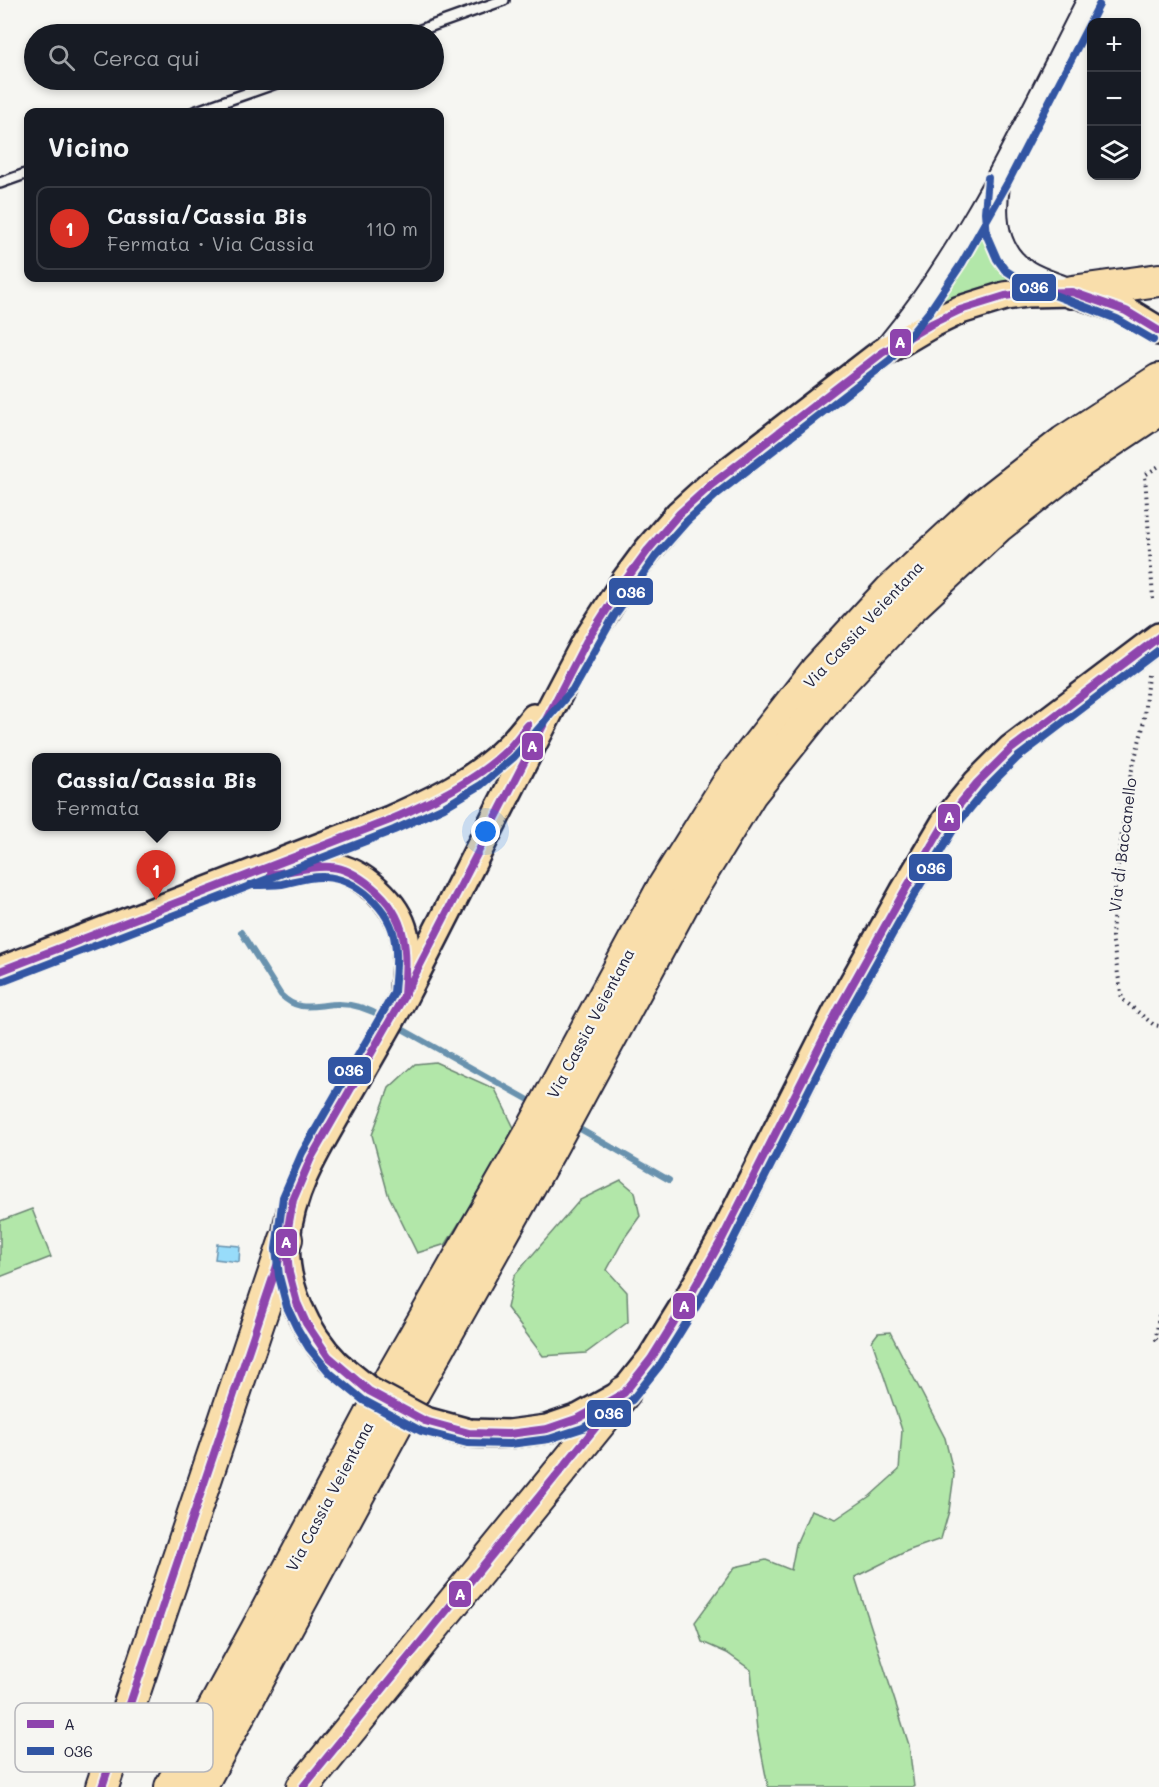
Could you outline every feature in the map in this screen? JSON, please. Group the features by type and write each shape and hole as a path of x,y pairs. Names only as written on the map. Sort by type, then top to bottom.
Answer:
{"highway":[{"path":"1072,292 1159,279"},
{"name":"Via Cassia Veientana","path":"213,1763 414,1391 562,1101 663,888 730,781 817,670 890,591 982,506 1064,442 1154,392"},
{"name":"Via Cassia Veientana","path":"213,1710 391,1378 539,1144"},
{"path":"130,1703 286,1239"},
{"path":"303,1787 624,1393"},
{"path":"102,1787 107,1772"},
{"name":"Via Cassia Veientana","path":"171,1787 179,1772"},
{"name":"Via Cassia Veientana","path":"200,1787 208,1772"}],"main road":[{"path":"1159,331 1126,311 1072,292 1027,293 960,310 882,353 711,485 679,514 648,550 605,610 564,683 394,1013 311,1158 293,1200 286,1239 289,1273 297,1303 318,1343 337,1365 369,1391 425,1421 469,1433 509,1434 547,1429 579,1418 624,1393 651,1359 687,1301 726,1231 837,1012 946,821 977,783 1011,748 1159,637"},
{"path":"0,970 390,820 440,797 476,776 507,750 564,683"},
{"path":"249,875 280,873 309,867 333,867 356,875 379,891 396,913 405,933 406,969 394,1013"}],"street":[{"path":"882,353 930,292 999,179 1090,0"},
{"path":"999,179 995,199 995,218 1004,252 1012,262 1029,275 1072,292"}],"lane":[{"path":"437,24 504,0"},
{"path":"205,108 257,90"},
{"path":"0,183 24,174"}],"path":[{"path":"1153,599 1145,475 1159,466"},
{"name":"Via di Baccanello","path":"1149,670 1143,727 1128,785 1115,888 1112,937 1122,999 1154,1025 1159,1026"},
{"path":"1159,1315 1156,1339 1159,1343"}],"green space":[{"path":"988,221 989,243 994,257 1020,283 972,291 937,308 916,323"},
{"path":"435,1062 495,1089 516,1132 446,1244 417,1253 388,1194 372,1135 389,1088 415,1064"},
{"path":"621,1180 635,1192 640,1216 625,1237 607,1270 627,1292 628,1322 586,1353 543,1356 507,1308 514,1276 580,1200"},
{"path":"32,1209 51,1257 0,1277 0,1221"},
{"path":"890,1332 945,1438 954,1475 949,1511 941,1539 907,1551 855,1577 909,1745 914,1787 768,1787 757,1730 751,1670 727,1653 702,1642 695,1622 735,1567 766,1560 791,1570 796,1544 811,1510 836,1519 870,1496 899,1470 902,1430 872,1341 878,1333"}],"water":[{"path":"217,1244 240,1246 239,1262 215,1259"}],"waterway":[{"path":"241,932 281,995 288,1001 308,1007 351,1005 384,1018"},
{"path":"395,1025 536,1104"},
{"path":"573,1125 669,1180"}],"transit line":[{"name":"036","path":"4,981 394,830 444,807 481,785 514,757 573,689 614,616 656,556 687,521 718,493 890,360 929,312 962,263 1007,184 1099,5"},
{"name":"036","path":"988,178 985,212 987,236 997,259 1005,270 1028,285 1117,319 1153,340"},
{"name":"A","path":"1159,331 1126,311 1072,292 1005,296 960,310 882,353 711,485 679,514 648,550 586,642 404,996 311,1158 293,1200 286,1239 289,1273 297,1303 306,1323 328,1356 369,1391 425,1421 469,1433 509,1434 547,1429 579,1418 624,1393 651,1359 721,1241 837,1012 946,821 977,783 1011,749 1159,637"},
{"name":"036","path":"250,885 282,884 319,877 348,883 370,897 379,907 392,930 396,948 394,993 302,1153 283,1197 276,1249 279,1276 287,1307 297,1328 309,1348 330,1373 363,1400 421,1431 467,1443 510,1444 549,1439 583,1428 632,1400 660,1365 730,1246 846,1017 955,827 985,790 1018,757 1159,650"},
{"name":"A","path":"0,971 390,820 469,780 510,747 528,725"},
{"name":"A","path":"271,874 308,868 342,869 363,880 384,898 393,910 403,936 404,996"},
{"name":"A","path":"130,1703 286,1239"},
{"name":"A","path":"303,1787 617,1401"},
{"name":"A","path":"102,1787 107,1772"}],"place":[{"name":"Cassia/Cassia Bis","path":"156,900"}]}
